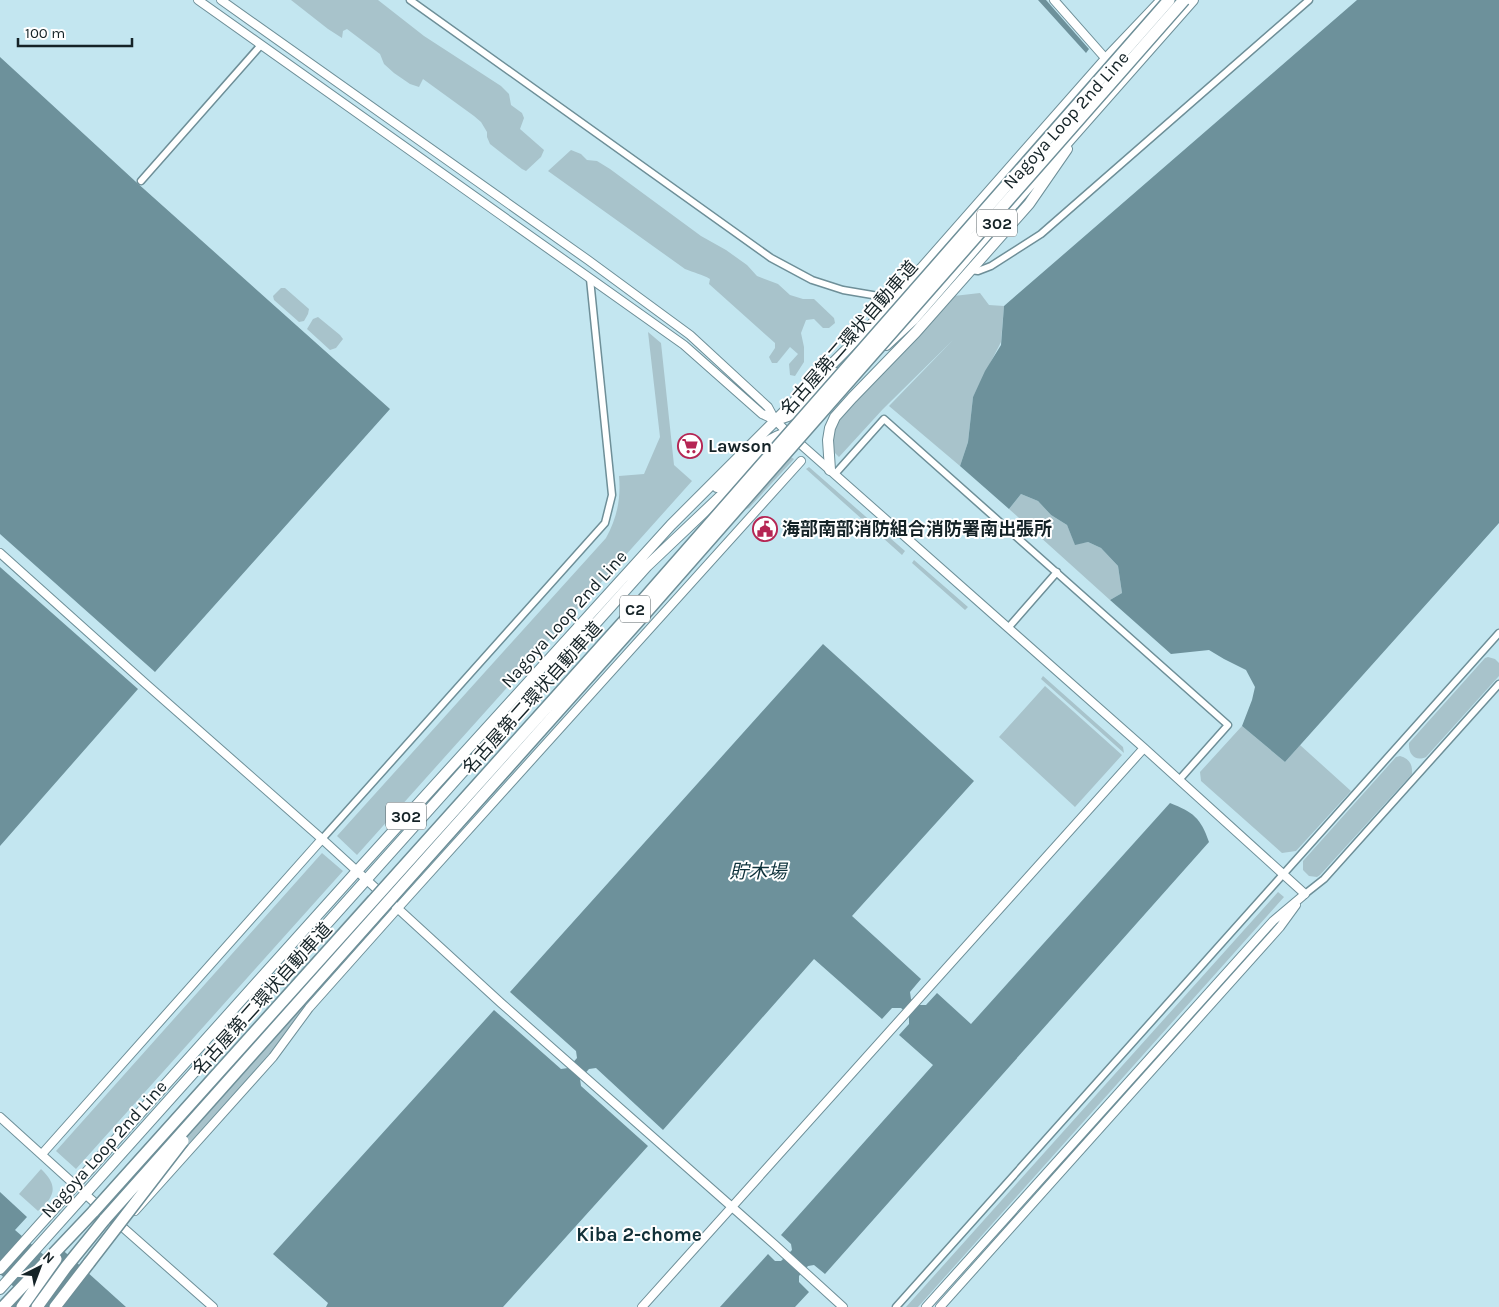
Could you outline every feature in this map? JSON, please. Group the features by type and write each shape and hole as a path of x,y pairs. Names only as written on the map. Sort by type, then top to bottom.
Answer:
{"highway":[{"name":"Nagoya Loop 2nd Line","path":"0,1269 357,870 658,540 693,502 896,298 1106,59 1162,0"},
{"name":"名古屋第二環状自動車道","path":"222,1087 636,624 1158,21 1168,0"},
{"name":"名古屋第二環状自動車道","path":"94,1211 628,617 1158,21 1184,0"},
{"path":"1158,21 1188,0"},
{"name":"Nagoya Loop 2nd Line","path":"0,1290 656,557 788,433 914,319 1028,186 1193,0"},
{"path":"833,472 828,440 830,428 835,418 916,332 1040,189 1081,127"},
{"path":"775,420 788,416 810,398 900,311 979,224 1028,186"},
{"path":"693,502 718,486 765,444 777,436 788,433"},
{"path":"37,1307 104,1219 222,1087"},
{"path":"55,1307 161,1170 222,1087"},
{"path":"3,1307 94,1211"},
{"path":"22,1307 50,1266 94,1211"}],"street":[{"path":"198,0 684,345 762,414 775,420"},
{"path":"221,0 588,260 690,335 768,407 775,420 788,433 1144,748 1305,894"},
{"path":"410,0 771,258 812,280 843,290 896,298"},
{"path":"1054,0 1106,59"},
{"path":"970,270 978,271 991,266 1042,234 1310,0"},
{"path":"141,181 261,45"},
{"path":"42,1154 605,523 612,495 590,279"},
{"path":"833,472 884,419 1057,572 1228,725 1179,780"},
{"path":"122,1226 273,1056 309,1008 801,461"},
{"path":"0,553 357,870 501,1003 843,1307"},
{"path":"1008,628 1057,572"},
{"path":"896,1307 1499,633"},
{"path":"930,1306 1273,921 1324,879 1499,684"},
{"path":"642,1307 1144,748"},
{"path":"940,1307 1280,927 1305,894"},
{"path":"0,1116 75,1185"},
{"path":"85,1194 213,1307"}],"shaded area":[{"path":"291,0 378,0 424,36 501,86 509,94 511,105 522,113 524,118 520,129 544,150 541,157 526,171 522,169 490,144 487,132 481,122 474,116 423,79 419,87 410,84 384,64 380,54 347,29 343,31 342,38"},
{"path":"571,150 581,154 587,160 597,161 610,169 701,236 747,265 757,276 778,284 790,295 803,299 814,299 834,318 835,323 829,328 823,328 814,319 806,320 801,333 804,347 804,362 795,376 790,375 789,364 798,354 790,347 777,363 772,363 769,357 775,348 775,343 709,284 710,279 685,269 548,171"},
{"path":"281,288 285,288 309,309 304,321 299,322 274,300 273,296"},
{"path":"980,293 989,305 1004,306 1001,342 973,397 968,442 960,466 889,406 953,340 883,409 839,457 834,452 831,424 840,407 936,298"},
{"path":"318,317 343,339 336,348 330,350 307,329 313,319"},
{"path":"648,332 661,343 674,465 692,481 357,855 337,836 606,538 617,508 619,476 644,474 660,437"},
{"path":"789,456 794,459 749,508 744,510"},
{"path":"809,467 905,551 902,555 806,469"},
{"path":"1021,494 1038,501 1051,515 1067,525 1075,544 1088,542 1101,548 1118,566 1122,593 1110,600 1009,509"},
{"path":"914,560 968,607 965,610 912,563"},
{"path":"1485,658 1495,659 1499,663 1499,676 1426,757 1416,758 1413,756 1409,743"},
{"path":"1043,676 1123,747 1124,753 1041,679"},
{"path":"1045,686 1122,755 1075,807 999,737"},
{"path":"1242,726 1285,762 1300,745 1351,791 1296,851 1282,853 1201,781 1200,772"},
{"path":"1400,756 1410,762 1412,774 1320,875 1317,877 1309,876 1303,870 1303,861 1396,757"},
{"path":"322,853 343,871 76,1169 56,1151"},
{"path":"1278,892 1284,897 918,1307 906,1307"},
{"path":"368,895 385,910 385,916 305,1006 267,1059 128,1210 121,1210 102,1192"},
{"path":"41,1169 50,1180 53,1190 44,1206 38,1211 19,1194"}],"water":[{"path":"1038,0 1046,0 1089,49 1086,53"},
{"path":"1357,0 1499,0 1499,523 1285,762 1242,726 1255,687 1246,670 1209,650 1171,654 1110,600 1122,593 1118,566 1101,548 1088,542 1075,545 1067,525 1051,515 1038,501 1021,494 1009,509 960,466 968,442 973,397 985,371 1001,345 1004,306"},
{"path":"0,57 135,181 390,409 155,672 0,534"},
{"path":"0,567 138,689 0,846"},
{"name":"貯木場","path":"823,644 974,781 852,916 921,979 910,992 911,999 919,1005 926,1005 937,993 971,1024 1170,803 1190,813 1199,821 1209,842 825,1274 814,1265 808,1266 799,1276 799,1282 809,1292 795,1307 720,1307 768,1254 775,1261 781,1261 792,1250 791,1244 781,1235 933,1065 899,1035 909,1024 909,1015 901,1008 892,1008 882,1019 814,959 663,1130 596,1068 589,1069 580,1079 581,1086 648,1146 503,1307 326,1307 328,1303 273,1254 494,1010 561,1069 568,1068 577,1058 576,1051 510,992"},
{"path":"0,1192 27,1217 15,1230 45,1256 56,1244 126,1307 10,1307 16,1289 0,1274"}],"place":[{"name":"Lawson","path":"690,446"},
{"name":"海部南部消防組合消防署南出張所","path":"765,529"}],"district":[{"name":"Kiba 2-chome","path":"639,1235"}]}
